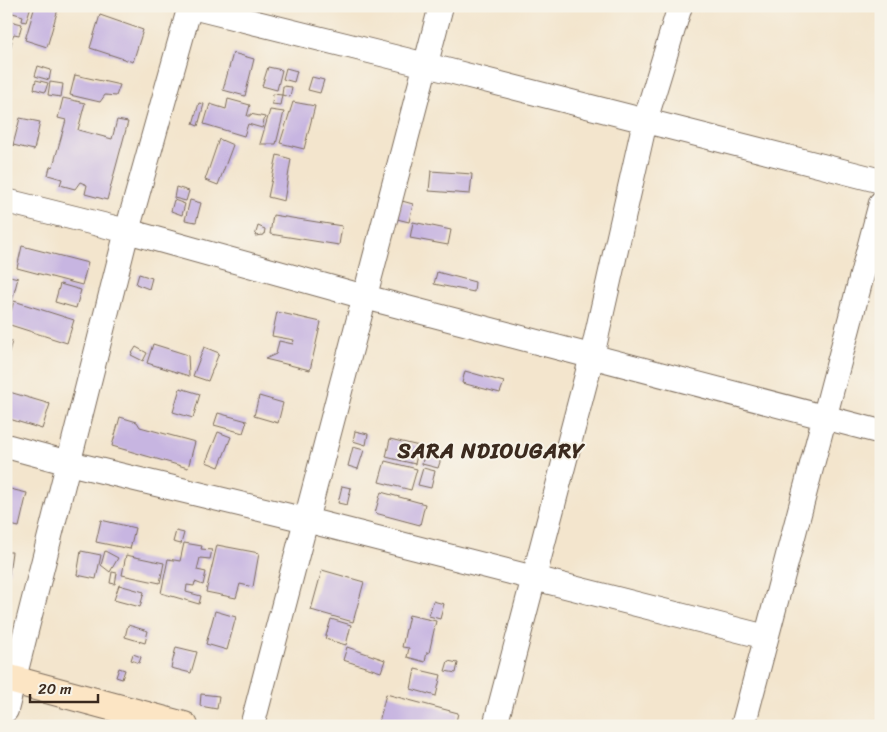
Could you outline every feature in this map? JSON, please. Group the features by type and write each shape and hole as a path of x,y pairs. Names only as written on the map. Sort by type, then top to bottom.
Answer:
{"street":[{"path":"6,710 10,679 69,463 127,231 189,6 881,181"},
{"path":"252,726 441,6"},
{"path":"495,726 592,356 645,121 680,6"},
{"path":"6,201 127,231 365,297 881,432"},
{"path":"743,726 881,202"},
{"path":"6,446 766,637"},
{"path":"10,679 184,726"}],"building":[{"path":"6,6 31,6 26,22 22,21 23,16 6,11"},
{"path":"35,6 50,6 58,9 47,47 25,40"},
{"path":"322,6 335,6 334,10"},
{"path":"100,15 143,30 133,62 90,48"},
{"path":"6,20 22,24 19,35 14,34 12,38 6,36"},
{"path":"6,40 12,41 7,66 6,66"},
{"path":"233,53 254,59 245,96 223,90"},
{"path":"38,66 51,70 49,80 35,76"},
{"path":"268,67 282,70 277,90 262,86"},
{"path":"286,68 297,71 294,82 283,79"},
{"path":"75,75 120,85 116,96 105,95 100,102 70,95"},
{"path":"312,77 324,80 320,93 308,90"},
{"path":"36,80 48,83 45,92 34,89"},
{"path":"50,82 63,84 61,97 48,95"},
{"path":"283,86 292,87 290,97 282,95"},
{"path":"273,94 282,95 280,105 272,104"},
{"path":"63,98 85,103 78,130 112,139 117,120 128,122 107,200 85,194 87,185 80,182 75,189 60,185 62,179 48,175 50,167 53,166 66,120 58,118"},
{"path":"228,99 250,105 247,116 250,116 250,114 265,117 262,128 248,124 244,136 204,124 210,104 226,109"},
{"path":"293,102 315,106 304,149 280,143"},
{"path":"199,103 204,104 198,126 193,124"},
{"path":"270,110 284,112 276,144 260,144"},
{"path":"20,118 40,122 34,150 13,145"},
{"path":"219,139 233,145 218,185 205,180"},
{"path":"277,155 291,159 284,201 268,197"},
{"path":"431,171 472,174 470,194 429,191"},
{"path":"176,187 189,191 186,201 174,198"},
{"path":"174,200 185,204 182,215 171,211"},
{"path":"190,200 201,203 196,222 185,220"},
{"path":"402,201 413,204 409,222 397,219"},
{"path":"273,215 342,226 339,245 270,234"},
{"path":"413,222 451,230 448,245 410,238"},
{"path":"258,226 265,229 264,235 255,236"},
{"path":"22,246 88,263 82,285 17,268"},
{"path":"437,272 475,282 474,292 434,284"},
{"path":"139,274 152,278 149,289 136,284"},
{"path":"6,275 18,278 8,316 6,315"},
{"path":"60,284 81,290 76,308 55,302"},
{"path":"14,301 74,320 67,343 7,324"},
{"path":"277,312 321,322 310,370 265,359 276,354 279,341 293,344 294,340 272,336"},
{"path":"6,340 12,341 7,359 6,359"},
{"path":"153,344 188,355 189,376 147,363"},
{"path":"136,347 147,353 143,361 131,355"},
{"path":"204,347 219,353 208,381 193,376"},
{"path":"465,371 504,382 500,393 462,383"},
{"path":"180,388 200,394 193,418 173,412"},
{"path":"6,391 50,404 42,429 6,418"},
{"path":"259,396 283,403 278,423 254,416"},
{"path":"218,413 247,421 243,433 214,425"},
{"path":"120,417 137,422 140,427 195,442 188,468 112,446"},
{"path":"355,431 368,434 366,445 353,441"},
{"path":"218,432 231,437 219,467 206,462"},
{"path":"390,439 419,446 415,464 386,457"},
{"path":"353,447 364,450 358,469 348,466"},
{"path":"424,455 441,459 438,468 422,464"},
{"path":"385,461 417,469 411,490 379,482"},
{"path":"423,468 435,471 431,488 418,485"},
{"path":"342,486 351,488 347,505 338,503"},
{"path":"6,488 27,493 19,527 6,524"},
{"path":"381,492 425,504 420,525 375,513"},
{"path":"101,520 135,528 130,549 96,542"},
{"path":"176,531 184,533 181,544 173,542"},
{"path":"184,543 202,546 201,549 212,550 210,559 200,558 197,570 206,572 203,585 195,582 194,586 187,585 186,592 201,596 199,604 161,593 168,559 180,561"},
{"path":"217,545 259,553 253,587 240,584 236,598 206,592"},
{"path":"81,551 101,555 96,579 77,575"},
{"path":"105,551 118,558 110,572 101,565"},
{"path":"6,552 12,552 9,574 6,574"},
{"path":"126,555 164,563 160,583 122,575"},
{"path":"322,570 364,582 353,622 311,610"},
{"path":"112,572 117,573 115,584 110,583"},
{"path":"119,585 144,592 140,607 114,600"},
{"path":"433,601 444,604 440,619 429,616"},
{"path":"215,611 236,617 227,650 206,644"},
{"path":"409,615 436,621 429,653 427,652 425,662 407,657 409,648 402,647"},
{"path":"331,619 351,625 346,645 325,639"},
{"path":"128,625 148,631 145,643 125,637"},
{"path":"176,647 197,652 191,673 171,668"},
{"path":"347,647 385,660 381,672 343,660"},
{"path":"133,654 141,657 139,663 131,660"},
{"path":"448,661 458,663 456,673 445,671"},
{"path":"119,668 125,670 122,679 116,677"},
{"path":"415,669 441,675 436,696 411,689"},
{"path":"201,694 219,696 217,709 200,706"},
{"path":"386,694 458,713 455,726 378,726"}],"district":[{"name":"SARA NDIOUGARY","path":"491,451"}]}
